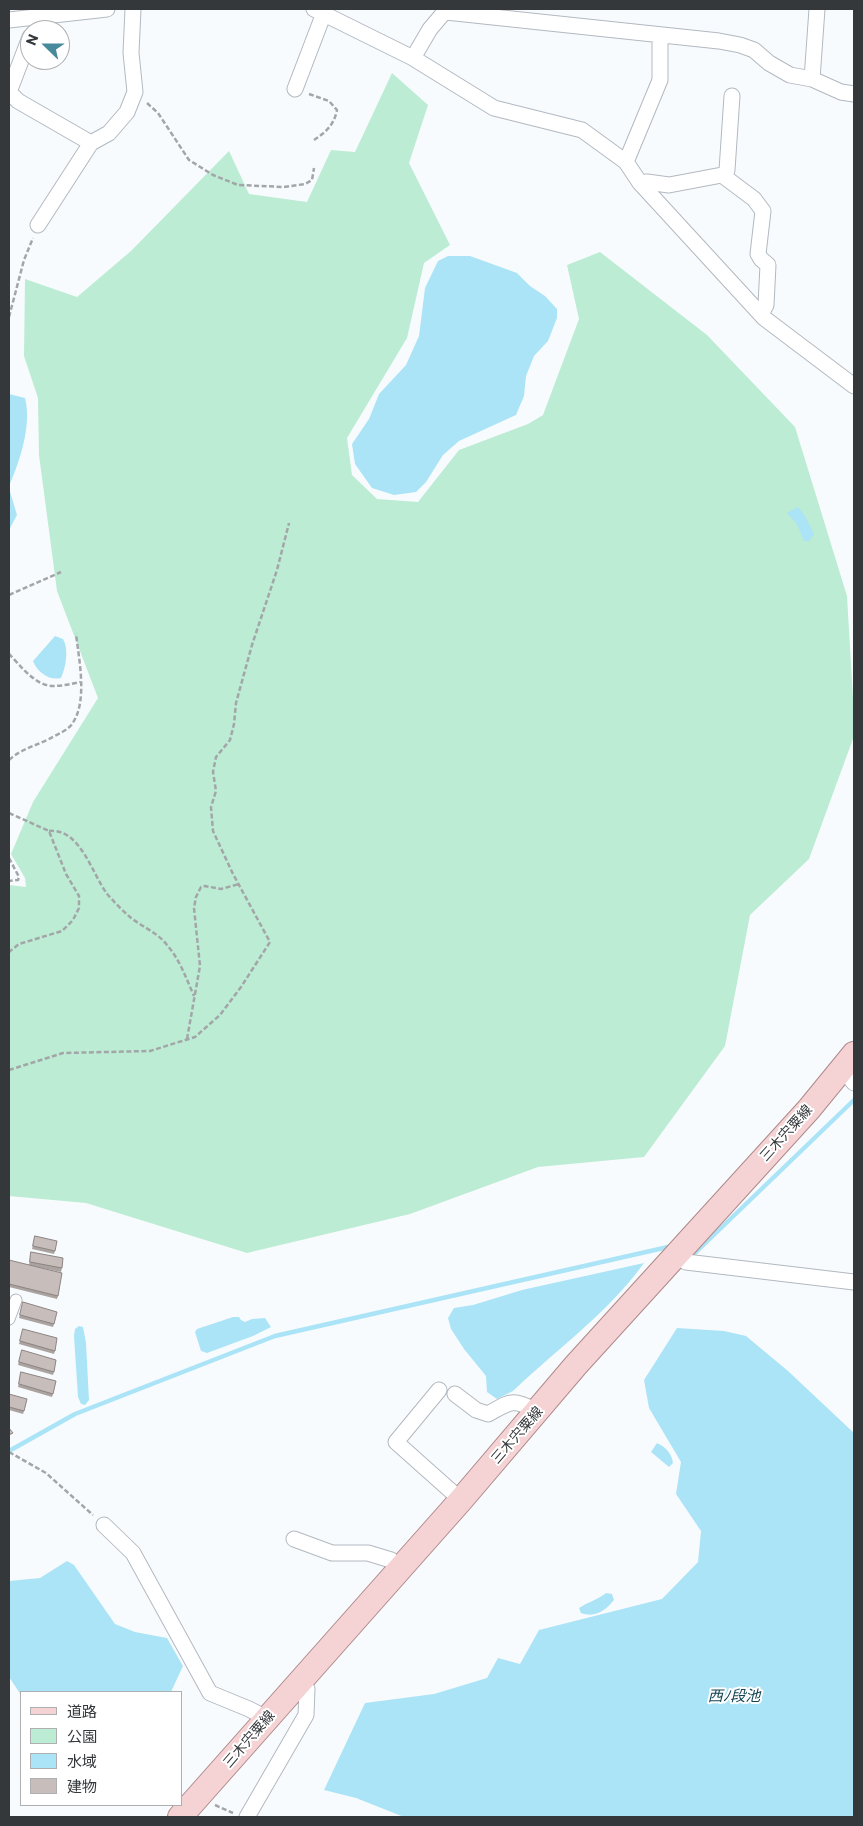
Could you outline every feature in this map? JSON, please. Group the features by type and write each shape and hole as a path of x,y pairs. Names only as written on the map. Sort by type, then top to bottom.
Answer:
{"main road":[{"name":"三木宍粟線","path":"180,1817 461,1500 576,1365 808,1109 850,1068"}],"street":[{"path":"49,20 102,9"},
{"path":"38,225 91,143 109,133 127,112 135,92 131,53 133,9"},
{"path":"812,79 817,9"},
{"path":"295,89 319,11 413,58 494,108 582,130 626,162 640,183 761,314 854,386"},
{"path":"413,58 430,29 447,11 740,44 754,50 769,63 790,76 812,79 842,92 854,94"},
{"path":"626,162 660,80 660,42 662,35"},
{"path":"20,63 9,92 18,101 91,143"},
{"path":"725,177 732,96"},
{"path":"640,183 669,185 702,177 722,175 754,199 763,211 758,254 760,259 768,265 766,305 761,314"},
{"path":"676,1256 686,1262 854,1282"},
{"path":"9,1319 16,1300"},
{"path":"439,1390 396,1442 461,1500"},
{"path":"455,1394 476,1410 488,1414 508,1403 519,1402 537,1411"},
{"path":"104,1525 133,1553 210,1693 268,1719"},
{"path":"294,1539 332,1553 368,1553 391,1560 402,1566"},
{"path":"241,1815 306,1715 307,1690 298,1682"}],"path":[{"path":"295,89 329,101 337,110 335,122 314,140"},
{"path":"135,92 158,113 189,160 213,175 238,185 284,187 304,184 312,180 314,168"},
{"path":"9,317 24,260 38,225"},
{"path":"9,1070 63,1053 150,1051 194,1037 220,1015 241,987 270,942 239,884 214,831 211,807 216,791 213,772 216,757 230,740 236,704 289,523"},
{"path":"9,595 62,572"},
{"path":"9,760 17,753 67,729 72,724 80,705 81,682 76,634"},
{"path":"9,654 36,680 44,684 52,686 81,682"},
{"path":"9,813 49,831 56,830 69,835 76,842 108,895 131,918 155,933 165,942 180,963 194,996"},
{"path":"9,952 20,944 62,931 73,920 79,908 79,896 66,874 49,831"},
{"path":"9,858 19,877 18,880 9,881"},
{"path":"186,1040 200,966 194,908 196,897 201,888 205,886 220,889 239,884"},
{"path":"9,1452 46,1473 104,1525"},
{"path":"198,1797 241,1815"}],"green space":[{"path":"392,73 428,105 409,163 450,245 424,263 407,338 347,438 352,475 377,499 418,502 459,450 528,424 543,415 579,319 567,265 600,252 707,335 795,427 847,596 854,736 809,859 750,915 725,1046 644,1157 538,1167 410,1214 247,1253 86,1203 9,1196 9,885 26,887 25,878 11,854 33,802 98,698 57,591 39,455 38,398 24,356 25,279 77,297 131,251 229,151 249,194 307,202 331,150 355,152"}],"water":[{"path":"448,256 470,256 517,273 530,286 545,296 557,309 557,318 548,341 534,356 526,376 524,396 516,415 459,441 443,455 426,482 416,492 394,495 372,488 355,464 352,444 369,419 379,394 406,365 419,336 425,288 438,261"},
{"path":"9,394 25,398 27,420 21,454 9,486"},
{"path":"9,488 17,515 9,530"},
{"path":"798,507 814,534 809,541 804,541 797,524 787,513"},
{"path":"55,636 63,639 66,653 63,674 61,678 57,679 44,675 37,669 33,661"},
{"path":"644,1263 615,1298 582,1330 513,1391 497,1399 487,1392 486,1376 464,1349 451,1329 448,1318 454,1308 473,1305 522,1290"},
{"path":"233,1317 239,1317 245,1322 252,1319 265,1318 271,1327 253,1336 207,1353 201,1351 195,1332 197,1329"},
{"path":"79,1326 83,1327 86,1343 89,1400 85,1405 81,1404 78,1397 74,1336 75,1329"},
{"name":"西ﾉ段池","path":"677,1328 724,1331 746,1336 788,1371 854,1433 854,1817 404,1817 356,1798 324,1790 365,1703 434,1694 487,1678 498,1658 520,1664 539,1630 662,1599 698,1562 701,1531 676,1494 681,1462 649,1408 644,1380"},
{"path":"657,1443 670,1454 673,1463 669,1467 651,1452"},
{"path":"67,1561 74,1565 115,1624 135,1632 167,1638 183,1666 171,1691 20,1691 20,1694 9,1677 9,1581 40,1578"},
{"path":"606,1593 612,1594 614,1600 607,1607 591,1615 581,1613 579,1608"}],"building":[{"path":"35,1236 57,1241 55,1251 33,1246"},
{"path":"31,1252 63,1258 62,1268 30,1262"},
{"path":"9,1260 62,1273 58,1296 9,1284"},
{"path":"23,1302 57,1312 54,1324 20,1315"},
{"path":"23,1329 57,1338 55,1351 20,1341"},
{"path":"22,1350 56,1360 54,1372 19,1362"},
{"path":"21,1372 56,1381 53,1394 19,1384"},
{"path":"9,1394 27,1399 24,1411 9,1407"}],"waterway":[{"path":"694,1254 854,1100"},
{"path":"9,1451 75,1414 275,1336 668,1247"}]}
